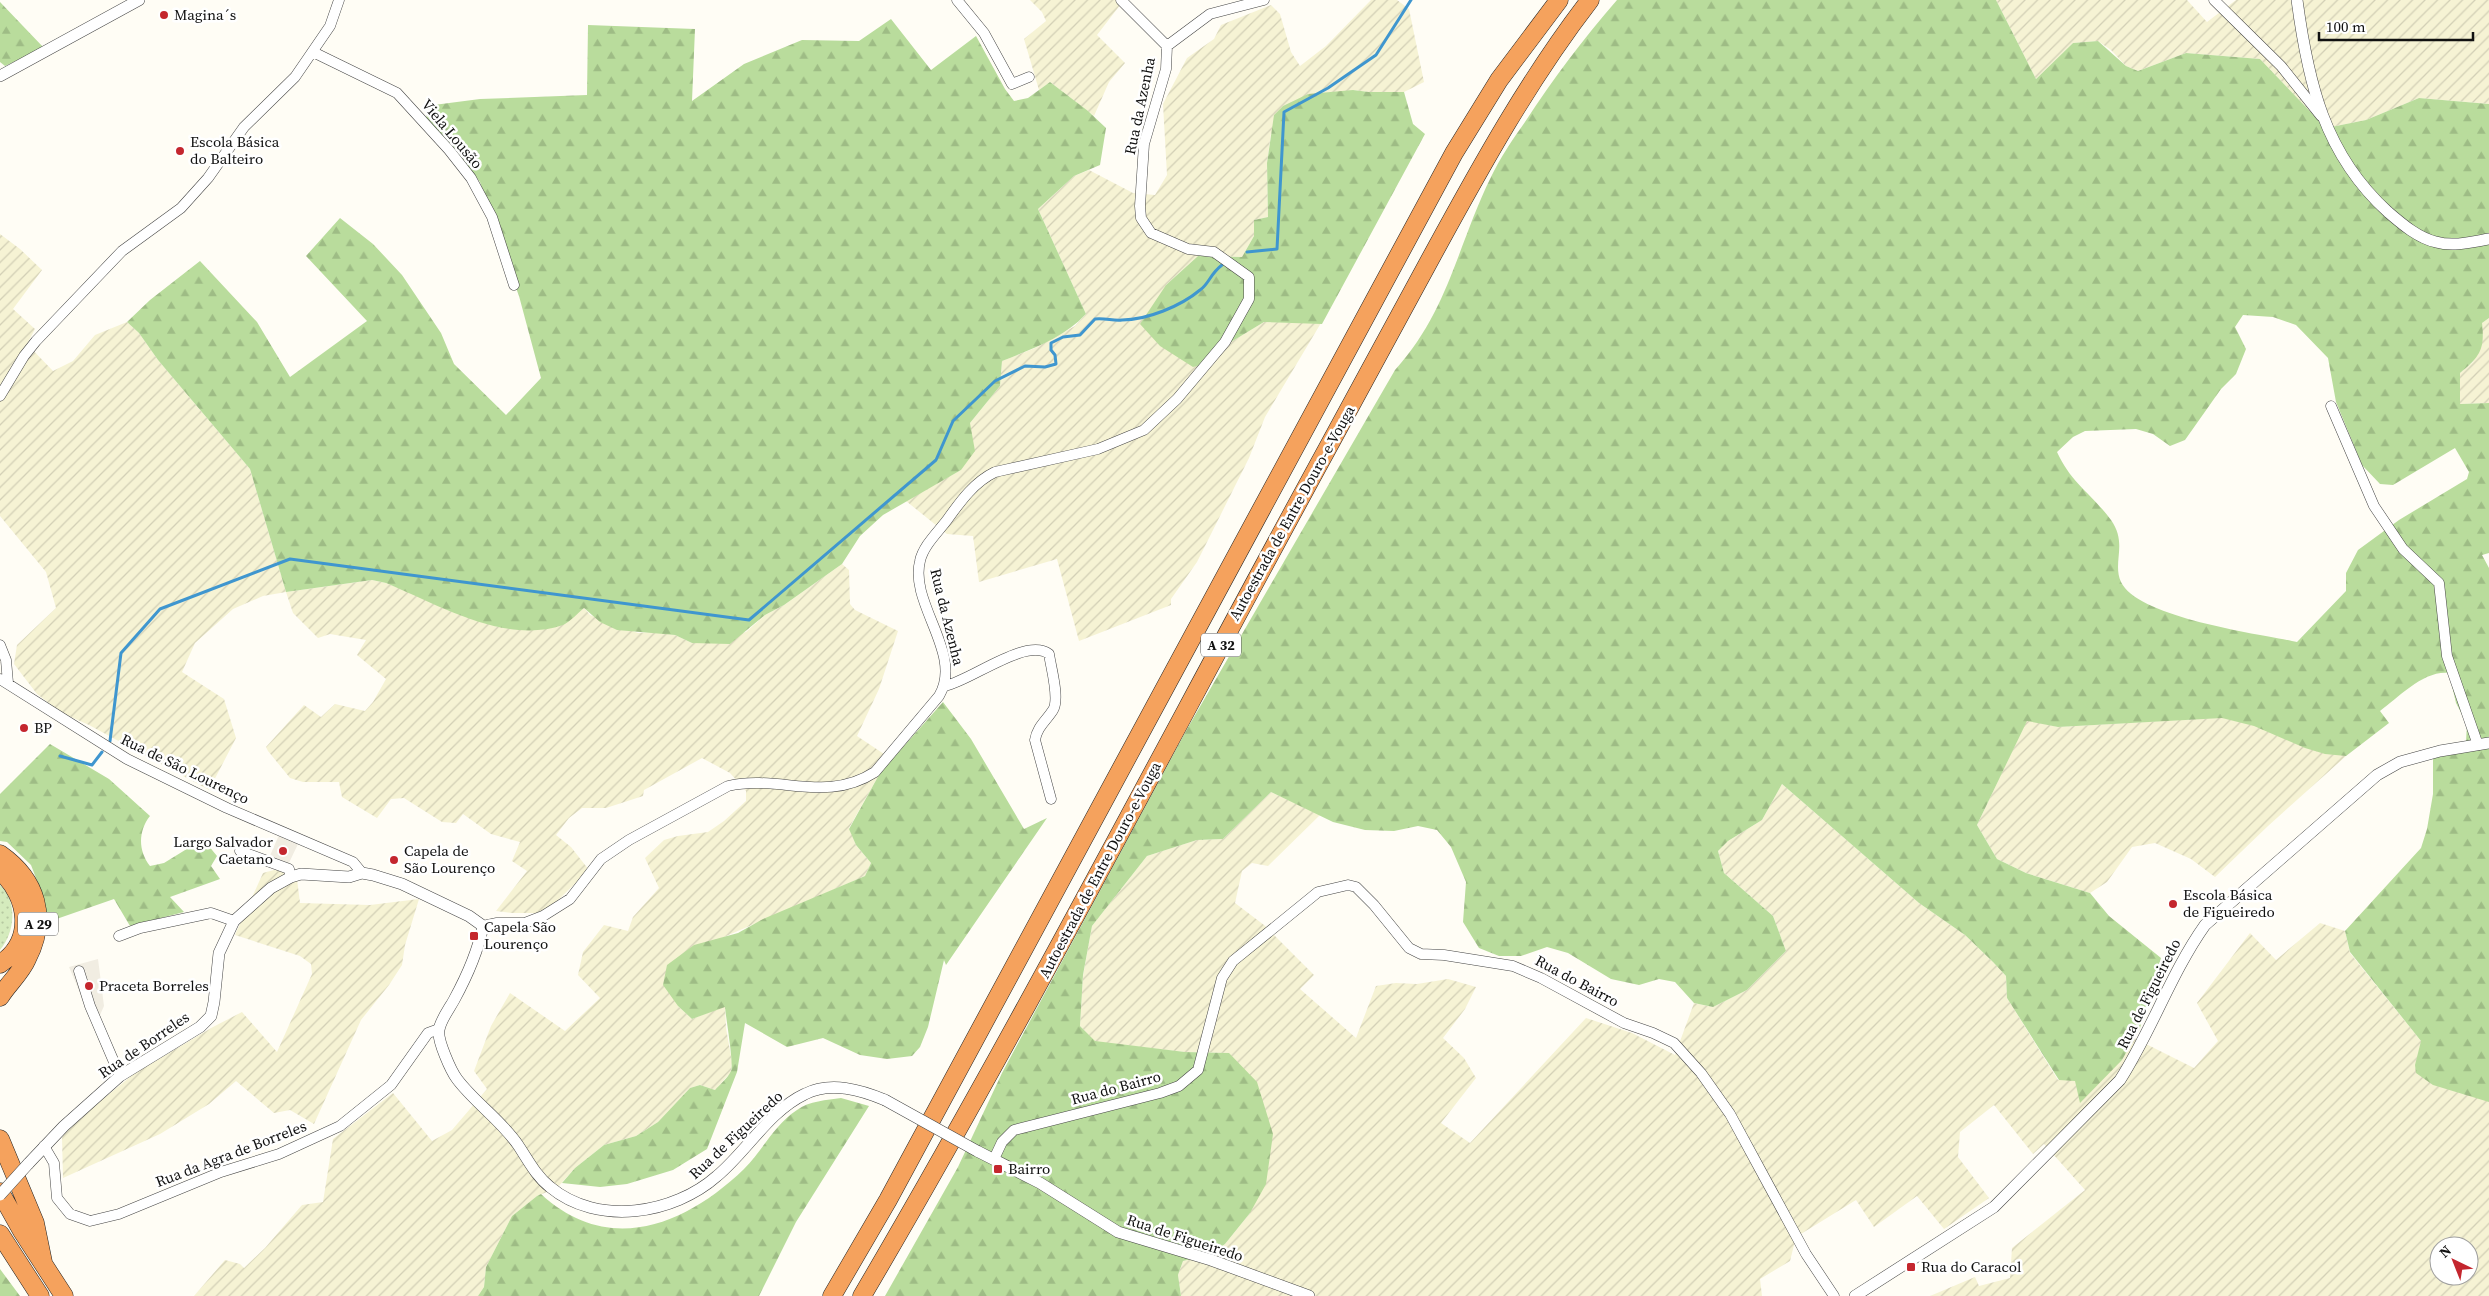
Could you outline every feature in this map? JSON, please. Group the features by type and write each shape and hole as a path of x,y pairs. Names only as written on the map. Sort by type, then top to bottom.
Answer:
{"highway":[{"name":"Autoestrada de Entre Douro-e-Vouga","path":"832,1296 888,1200 1454,153 1499,80 1559,0"},
{"name":"Autoestrada de Entre Douro-e-Vouga","path":"862,1296 974,1101 1082,905 1233,622 1476,175 1563,35 1590,0"},
{"name":"A 29","path":"0,854 16,866 25,877 34,898 39,917 36,936 27,961 0,997"},
{"name":"A 29","path":"0,871 10,879 22,899 25,914 20,940 8,959 0,964"},
{"path":"0,1139 35,1224 43,1262"},
{"path":"0,1193 64,1296"},
{"path":"0,1234 40,1296"}],"street":[{"path":"0,76 139,0"},
{"path":"0,396 24,356 36,341 122,251 180,208 208,178 244,127 295,77 330,26 339,0"},
{"path":"957,0 984,33 1012,84 1029,77"},
{"name":"Rua da Azenha","path":"482,926 497,922 525,922 543,916 570,899 601,859 622,844 728,786 743,783 825,789 863,780 875,772 939,696 945,686 945,664 939,640 925,605 919,566 920,558 926,548 965,496 987,476 995,472 1098,449 1144,430 1177,399 1225,342 1249,299 1249,277 1214,252 1188,249 1151,233 1141,218 1144,144 1166,69 1167,46 1121,0"},
{"name":"Rua da Azenha","path":"1167,46 1210,14 1264,0"},
{"path":"2214,0 2281,66 2322,116 2351,170 2373,197 2407,228 2435,242 2446,244 2489,239"},
{"path":"2297,0 2304,48 2322,116"},
{"name":"Viela Lousão","path":"313,52 397,93 449,150 471,178 492,217 514,285"},
{"path":"2331,406 2374,506 2403,549 2439,584 2447,656 2484,744"},
{"path":"0,645 6,660 4,681"},
{"path":"945,686 957,683 1006,658 1031,650 1043,650 1049,654 1056,700 1054,709 1036,731 1035,740 1051,799"},
{"name":"Rua de São Lourenço","path":"4,681 67,723 127,759 227,808 353,862 367,874 402,884 469,916 482,926"},
{"name":"Rua de Figueiredo","path":"1856,1296 1994,1207 2120,1080 2136,1055 2190,946 2205,925 2377,776 2400,762 2440,751 2484,744"},
{"path":"240,851 289,869 292,877"},
{"name":"Rua de Borreles","path":"0,1193 44,1146 120,1076 200,1027 211,1016 219,953 234,921 271,888 301,874 349,877 367,874"},
{"name":"Rua do Bairro","path":"994,1159 1002,1142 1014,1130 1160,1093 1179,1086 1198,1070 1222,978 1233,961 1318,892 1348,885 1356,887 1374,904 1409,948 1421,954 1444,954 1513,966 1541,978 1624,1023 1653,1032 1674,1043 1702,1073 1730,1114 1806,1254 1834,1296"},
{"path":"119,936 140,928 211,913 234,921"},
{"path":"439,1029 456,997 480,940 482,926"},
{"path":"79,971 90,1006 120,1076"},
{"name":"Rua de Figueiredo","path":"439,1029 439,1039 456,1078 504,1126 538,1175 563,1196 599,1210 628,1211 670,1204 692,1195 718,1176 784,1108 806,1093 835,1087 865,1091 885,1100 977,1151 1040,1183 1118,1232 1211,1260 1309,1296"},
{"name":"Rua da Agra de Borreles","path":"44,1146 54,1163 57,1198 70,1214 90,1221 119,1214 221,1172 279,1154 340,1126 391,1085 428,1033 439,1029"}],"shaded area":[{"path":"1030,0 1124,0 1097,35 1125,63 1109,82 1094,116 1050,82 1039,90 1024,39 1046,21 1042,12"},
{"path":"1371,0 1397,0 1409,9 1424,82 1404,92 1353,90 1271,133 1267,163 1268,217 1254,220 1254,236 1242,257 1198,256 1166,285 1209,363 1231,342 1264,322 1321,323 1265,417 1249,458 1197,562 1171,599 1171,605 1079,641 1057,559 979,582 973,536 947,534 906,501 961,470 970,423 1000,386 1002,361 1035,348 1075,326 1086,314 1038,209 1074,176 1089,170 1133,193 1155,195 1167,175 1163,104 1187,58 1214,39 1221,25 1271,5 1280,14 1291,52 1300,66 1326,46"},
{"path":"1996,0 2187,0 2207,22 2236,0 2489,0 2489,104 2419,98 2366,120 2326,128 2260,59 2186,53 2138,71 2126,66 2111,50 2098,41 2073,43 2036,79"},
{"path":"0,234 20,249 42,270 13,309 35,329 27,344 53,371 73,361 95,335 127,322 139,333 158,360 250,469 286,592 263,596 233,609 195,643 182,672 224,699 236,738 209,790 89,725 62,713 37,694 14,664 17,645 56,608 46,572 0,516"},
{"path":"2489,318 2489,403 2460,404 2460,373 2473,362 2482,323"},
{"path":"842,564 849,570 850,604 855,610 898,631 879,689 857,736 893,760 880,773 849,828 856,845 871,863 865,876 717,940 678,1006 692,1019 725,1006 726,1028 732,1062 731,1072 715,1090 700,1085 690,1088 658,1122 636,1136 604,1145 575,1168 557,1188 537,1196 512,1216 486,1267 484,1287 478,1296 194,1296 225,1260 240,1264 244,1268 265,1248 302,1205 323,1202 333,1139 393,1093 432,1141 452,1130 487,1089 474,1071 491,1026 510,993 565,1031 600,998 578,975 583,952 604,925 628,931 633,917 659,888 645,858 664,840 708,832 724,821 746,801 746,791 730,773 702,758 644,790 643,796 606,808 582,808 569,818 556,835 571,847 589,870 553,905 539,913 496,911 527,871 512,861 520,842 491,834 463,814 456,823 442,822 404,798 391,799 377,818 342,797 339,782 303,782 290,778 268,751 266,747 304,705 321,717 335,704 365,711 373,702 386,679 357,655 366,640 330,634 318,638 293,613 286,592 372,580 386,583 498,627 584,608 590,615 638,633 654,632 675,635 692,643 746,632 765,615 784,605"},
{"path":"2231,717 2346,756 2268,826 2215,877 2191,859 2155,843 2132,847 2107,882 2090,893 2026,873 1997,859 1977,825 2027,720 2058,727"},
{"path":"1782,784 1919,903 1965,935 1993,962 2006,976 2007,998 2058,1080 2122,1060 2134,1038 2194,1068 2218,1041 2197,1003 2250,933 2276,960 2320,923 2345,931 2350,953 2421,1041 2489,1092 2489,1296 1930,1296 1975,1277 1979,1286 2010,1278 2012,1248 2085,1190 2044,1144 2033,1154 1994,1105 1960,1132 1958,1157 1989,1198 1944,1229 1917,1196 1874,1227 1856,1200 1796,1237 1790,1261 1760,1279 1762,1296 1181,1296 1178,1275 1183,1261 1211,1254 1225,1244 1250,1213 1229,1053 1185,1052 1095,1042 1080,1026 1083,976 1092,926 1147,856 1197,840 1223,839 1271,792 1320,815 1268,866 1252,863 1242,871 1235,903 1264,925 1314,975 1300,989 1356,1038 1376,986 1396,983 1417,984 1448,979 1476,987 1465,1009 1443,1038 1464,1058 1476,1078 1441,1123 1470,1143 1586,1018 1632,1033 1675,1055 1694,1003 1713,1007 1747,990 1786,951 1773,916 1724,873 1718,851 1728,841 1762,820"},
{"name":"Largo Salvador Caetano","path":"279,835 298,844 287,867 269,858"},
{"path":"274,870 296,871 300,903 370,905 419,899 405,945 402,965 389,985 361,1020 314,1124 290,1110 274,1113 236,1081 209,1104 160,1134 63,1178 62,1138 66,1129 135,1073 213,1027 242,1012 277,1052 312,974 311,964 300,956 235,935 263,873"},
{"name":"Praceta Borreles","path":"98,959 104,1006 100,1015 91,1019 69,967"}],"green space":[{"path":"1617,0 1996,0 2036,79 2073,43 2098,41 2126,66 2138,71 2186,53 2260,59 2326,128 2366,120 2419,98 2489,104 2489,318 2482,323 2483,340 2480,352 2460,373 2460,404 2489,403 2489,553 2482,555 2489,568 2489,1102 2433,1085 2416,1073 2415,1065 2421,1041 2350,952 2345,931 2421,848 2427,829 2433,794 2433,753 2466,742 2467,724 2456,703 2449,673 2440,673 2421,680 2380,711 2389,723 2346,756 2325,754 2305,748 2254,726 2222,718 2058,727 2027,721 1977,825 1997,859 2026,873 2090,893 2109,916 2161,958 2140,1028 2122,1060 2080,1103 2075,1081 2059,1080 2007,998 2006,976 1993,962 1965,935 1919,903 1782,784 1762,820 1728,841 1718,851 1724,873 1773,916 1786,951 1747,990 1713,1007 1694,1003 1675,982 1659,979 1639,985 1611,979 1568,953 1547,947 1521,956 1499,956 1479,948 1463,922 1466,882 1451,847 1437,830 1418,826 1394,831 1365,830 1333,822 1271,792 1223,839 1197,840 1147,856 1092,926 1083,975 1080,1026 1095,1041 1185,1052 1229,1053 1257,1082 1273,1134 1266,1184 1250,1213 1225,1244 1211,1254 1183,1261 1178,1275 1181,1296 885,1296 958,1167 1002,1073 1187,729 1395,370 1428,324 1440,301 1479,203 1498,163 1557,75","holes":["2243,315 2273,317 2296,325 2328,358 2336,402 2362,465 2380,484 2393,485 2455,448 2469,472 2467,479 2399,520 2358,550 2346,573 2346,591 2297,642 2230,629 2174,615 2132,595 2121,582 2119,575 2119,545 2116,529 2104,511 2075,480 2057,452 2073,437 2085,431 2136,429 2153,434 2170,446 2185,440 2221,389 2236,374 2246,349 2235,327"]},
{"path":"0,2 44,48 5,66 0,62"},
{"path":"891,19 931,70 976,36 1005,89 1014,101 1028,98 1050,82 1088,111 1106,128 1100,165 1074,176 1038,209 1086,314 1058,336 1002,361 1000,386 970,423 975,451 961,470 883,515 860,536 842,564 784,605 765,615 730,644 692,643 675,635 617,630 600,622 584,608 563,625 541,630 518,630 495,626 450,611 386,583 372,580 286,592 250,469 158,360 139,333 127,322 150,300 200,261 257,322 290,377 367,321 306,256 340,218 373,244 402,275 441,333 454,364 506,415 541,378 519,296 494,228 480,182 461,157 427,127 426,106 480,99 587,95 588,25 695,29 692,101 744,64 802,40 859,41"},
{"path":"1353,90 1404,92 1413,124 1425,134 1322,324 1264,322 1231,342 1209,363 1193,367 1160,346 1140,324 1166,285 1198,256 1242,257 1254,236 1254,220 1268,217 1267,163 1274,115 1283,106 1308,94"},
{"path":"943,702 971,739 1024,829 1047,818 946,965 944,960 928,1027 920,1047 912,1056 887,1059 860,1055 823,1038 787,1047 745,1023 737,1072 707,1149 673,1170 627,1184 600,1187 562,1183 575,1168 604,1145 636,1136 658,1122 690,1088 700,1085 715,1090 728,1076 732,1067 725,1007 692,1019 678,1006 663,985 667,965 694,945 738,933 763,919 865,876 871,863 856,845 849,829 880,773"},
{"path":"50,744 109,779 150,816 143,828 141,841 143,854 150,866 164,863 203,839 217,856 211,866 220,879 170,897 184,912 130,926 114,899 45,923 44,899 31,865 7,842 0,841 0,794"},
{"path":"0,885 10,900 12,917 9,935 0,950"},
{"path":"841,1098 869,1106 796,1222 759,1296 478,1296 484,1287 486,1267 512,1216 537,1196 541,1194 567,1213 593,1224 619,1228 646,1226 672,1218 697,1206 721,1189 751,1162 775,1130 797,1110 824,1100"},
{"path":"0,1269 20,1296 0,1296"}],"waterway":[{"path":"1247,252 1277,249 1284,112 1328,88 1376,55 1411,0"},
{"path":"110,741 121,653 160,609 290,559 749,620 936,460 953,421 995,381 1025,366 1045,367 1056,364 1055,355 1051,350 1051,343 1063,337 1080,335 1095,319 1119,320 1142,318 1174,307 1203,288 1222,265"},
{"path":"60,756 92,765 102,752"}],"place":[{"name":"Magina´s","path":"164,15"},
{"name":"Escola Básica do Balteiro","path":"180,151"},
{"name":"BP","path":"24,728"},
{"name":"Largo Salvador Caetano","path":"283,851"},
{"name":"Capela de São Lourenço","path":"394,860"},
{"name":"Escola Básica de Figueiredo","path":"2173,904"},
{"name":"Capela São Lourenço","path":"474,936"},
{"name":"Praceta Borreles","path":"89,986"},
{"name":"Bairro","path":"998,1169"},
{"name":"Rua do Caracol","path":"1911,1267"}]}
